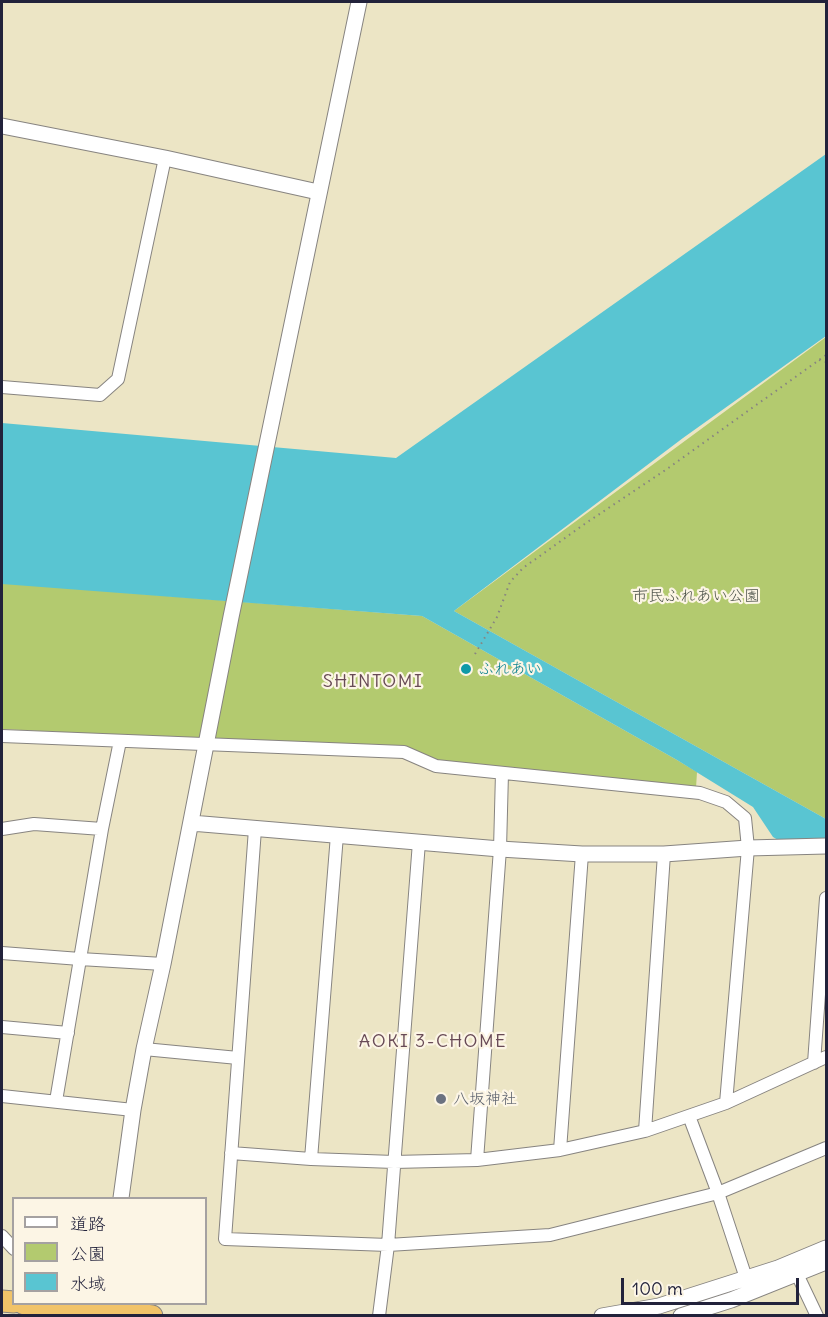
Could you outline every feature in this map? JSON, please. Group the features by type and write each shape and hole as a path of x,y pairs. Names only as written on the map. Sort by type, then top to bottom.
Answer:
{"highway":[{"path":"35,1305 67,1308 107,1307 152,1316"}],"street":[{"path":"121,1197 144,1049 318,192 359,2"},
{"path":"2,126 318,192"},
{"path":"2,387 100,395 118,379 165,159"},
{"path":"2,736 404,752 436,766 700,793 726,802 745,819 748,848 726,1103"},
{"path":"56,1101 102,829 120,741"},
{"path":"477,1160 500,849 502,773"},
{"path":"191,823 582,854 664,854 748,848 826,846"},
{"path":"2,829 33,824 102,829"},
{"path":"255,829 225,1239 388,1245 550,1234 718,1192 826,1148"},
{"path":"312,1159 337,835"},
{"path":"380,1316 388,1245 419,842"},
{"path":"560,1150 582,854"},
{"path":"645,1131 664,854"},
{"path":"814,1063 824,967 826,898"},
{"path":"2,952 163,964"},
{"path":"2,1027 68,1033"},
{"path":"144,1049 238,1059"},
{"path":"231,1153 394,1162 477,1160 560,1150 645,1131 689,1116 726,1103 826,1057"},
{"path":"2,1096 133,1110"},
{"path":"689,1116 718,1192 746,1278"},
{"path":"602,1316 659,1306 778,1268 826,1248"},
{"path":"681,1316 732,1300 826,1262"},
{"path":"797,1274 818,1316"}],"path":[{"path":"476,654 497,617 510,582 523,568 668,469 826,355"},
{"path":"819,360 826,362"}],"green space":[{"name":"市民ふれあい公園","path":"826,337 826,819 454,611"},
{"path":"2,583 422,616 697,772 696,788 437,762 404,750 2,729"}],"water":[{"path":"826,154 826,336 683,438 454,611 826,819 826,841 783,843 773,837 753,807 677,760 422,616 2,584 2,423 396,458"}],"place":[{"name":"ふれあい","path":"466,669"},
{"name":"八坂神社","path":"441,1099"}],"district":[{"name":"SHINTOMI","path":"373,682"},
{"name":"AOKI 3-CHOME","path":"433,1042"}]}
